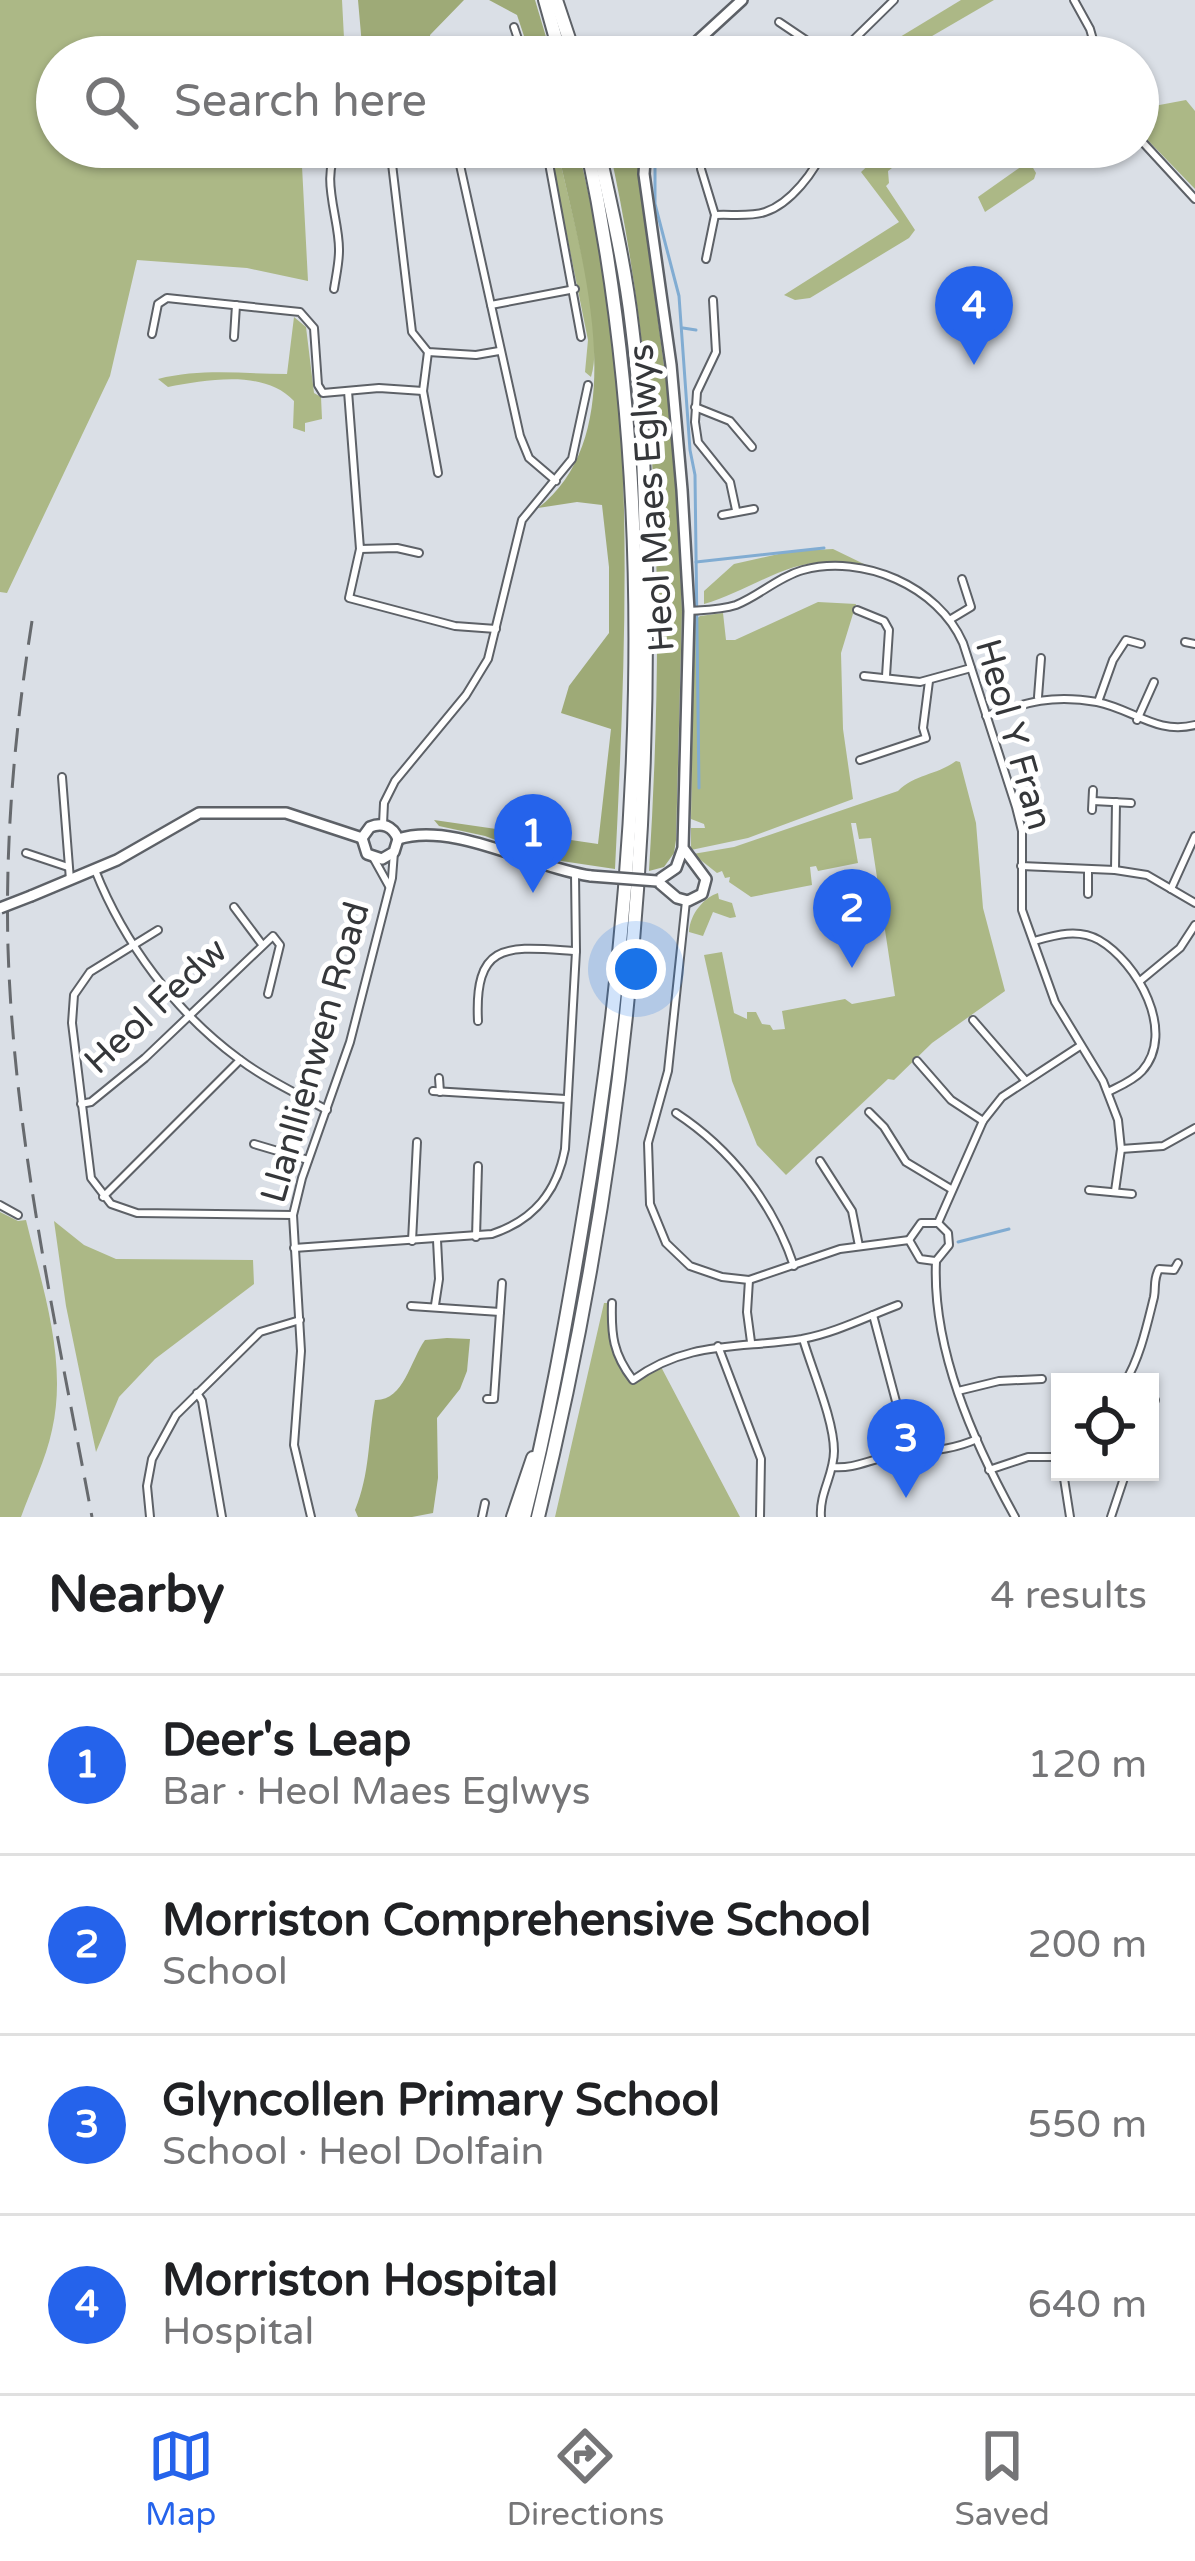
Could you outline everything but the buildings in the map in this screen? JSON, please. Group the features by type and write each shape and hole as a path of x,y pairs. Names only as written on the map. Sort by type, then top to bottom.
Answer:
{"highway":[{"path":"544,0 555,36"},
{"path":"556,0 568,36"},
{"path":"524,1517 569,1304 607,1060 624,905 633,556 626,397 609,250 591,168"},
{"path":"541,1517 605,1178 640,876 645,791 646,527 636,371 619,241 603,168"},
{"path":"513,1517 541,1441"}],"street":[{"path":"703,36 742,0"},
{"path":"856,36 895,0"},
{"path":"1074,0 1092,36"},
{"path":"793,29 798,18"},
{"path":"779,22 803,36"},
{"path":"514,27 517,36"},
{"path":"1159,160 1195,199"},
{"path":"332,168 340,248 334,289"},
{"path":"392,168 408,321 428,352 423,391 438,473"},
{"path":"461,168 524,449 556,481"},
{"path":"550,168 581,337"},
{"name":"Heol Maes Eglwys","path":"644,168 673,384 689,611 683,848 671,892"},
{"path":"704,168 715,214 706,259"},
{"path":"715,214 761,214 776,207 816,168"},
{"path":"697,240 709,243"},
{"path":"491,305 575,290"},
{"path":"152,334 156,309 164,299 300,312 310,321 319,390 328,394 423,391"},
{"path":"713,301 716,352 697,392 698,442 730,482 736,510"},
{"path":"234,337 236,303"},
{"path":"428,352 476,355 501,351"},
{"path":"383,824 384,803 395,781 482,672 522,520 556,481 577,445 588,385"},
{"path":"348,392 360,549 350,598 448,625 496,629"},
{"path":"695,407 730,422 752,447"},
{"path":"722,515 754,509"},
{"path":"360,549 397,548 419,554"},
{"name":"Heol Y Fran","path":"689,611 731,606 788,576 823,567 869,572 902,582 932,600 951,619 1022,831 1022,910 1055,1003 1108,1092 1121,1149"},
{"name":"Heol Y Fran","path":"951,619 971,607 962,579"},
{"path":"857,610 884,621 889,629 886,676"},
{"path":"1098,702 1113,660 1126,640 1142,644"},
{"path":"1038,698 1041,658"},
{"path":"864,676 929,681 971,668"},
{"path":"860,760 926,738 929,681"},
{"path":"1137,720 1154,682"},
{"path":"986,716 1038,698 1098,702 1175,730 1195,725"},
{"path":"62,778 70,880"},
{"path":"1093,790 1092,806 1131,803"},
{"path":"1115,802 1115,870"},
{"path":"0,908 95,870 187,817 212,811 286,813 362,838"},
{"path":"383,824 398,839 394,852 382,860 367,854 362,838 370,827 383,824"},
{"path":"398,839 411,835 460,840 575,874 657,881 686,901 699,897 706,887 703,872 692,865 657,881"},
{"path":"1171,890 1195,836"},
{"name":"Heol Maes Eglwys","path":"683,848 692,865"},
{"name":"Llanllienwen Road","path":"311,1517 294,1445 300,1320 293,1215 350,1042 394,852"},
{"path":"26,853 68,867"},
{"name":"Llanllienwen Road","path":"374,859 388,886"},
{"path":"1021,866 1147,875 1195,903"},
{"path":"95,870 132,944 189,1015 240,1060 327,1110"},
{"path":"1088,870 1088,895"},
{"path":"294,1248 476,1237 521,1223 549,1194 562,1162 576,951 575,874"},
{"path":"686,901 668,1071 648,1143 650,1204 666,1243 690,1266 749,1280 828,1252 909,1240 921,1223 938,1223 948,1233 949,1245 936,1261 935,1289 958,1390 989,1470 1015,1517"},
{"path":"234,907 261,943"},
{"path":"1139,982 1180,948 1195,925"},
{"path":"158,930 89,972 74,995 72,1023 91,1178 103,1197 137,1213 293,1215"},
{"path":"1034,941 1076,933 1097,939 1119,956 1139,982 1154,1017 1155,1048 1144,1070 1108,1092"},
{"name":"Heol Fedw","path":"81,1104 91,1102 145,1058 273,936 280,945 268,994"},
{"path":"479,1022 479,979 494,955 512,948 576,951"},
{"path":"973,1020 1025,1080"},
{"path":"938,1223 983,1121 1002,1097 1080,1046"},
{"path":"103,1197 240,1060"},
{"path":"917,1061 951,1100 983,1121"},
{"path":"439,1078 436,1091 566,1099"},
{"path":"869,1112 906,1162 951,1189"},
{"path":"676,1113 706,1132 774,1213 794,1266"},
{"path":"1115,1192 1121,1149 1163,1146 1192,1131 1195,1142"},
{"path":"412,1241 417,1142"},
{"path":"254,1144 308,1160"},
{"path":"820,1161 852,1211 860,1246"},
{"path":"476,1237 482,1196 478,1166"},
{"path":"1089,1190 1132,1194"},
{"path":"0,1205 18,1215"},
{"path":"435,1305 437,1240"},
{"path":"909,1240 920,1259 936,1261"},
{"path":"1131,1373 1155,1292 1154,1277 1159,1269 1174,1270 1178,1263"},
{"path":"749,1280 751,1343"},
{"path":"487,1399 494,1399 502,1283"},
{"path":"612,1303 616,1358 633,1380"},
{"path":"626,1388 659,1363 718,1346 803,1339 898,1305"},
{"path":"411,1306 500,1312"},
{"path":"873,1315 910,1454"},
{"path":"150,1517 148,1473 157,1445 176,1415 260,1332 300,1320"},
{"path":"803,1339 834,1446 819,1502 820,1517"},
{"path":"718,1346 760,1459 760,1517"},
{"path":"958,1390 999,1381 1042,1379"},
{"path":"197,1393 221,1517"},
{"path":"832,1467 854,1469 884,1457 953,1450 977,1439"},
{"path":"989,1470 1028,1457 1051,1457"},
{"path":"1064,1481 1070,1517"},
{"path":"1111,1517 1123,1481"},
{"path":"482,1517 484,1503"}],"green space":[{"path":"0,0 342,0 344,36 36,36 36,168 302,168 308,281 247,268 137,260 110,376 7,593 0,592"},
{"path":"358,0 464,0 430,36 361,36"},
{"path":"489,0 535,0 546,36 524,36 517,15"},
{"path":"961,0 994,0 932,36 902,36"},
{"path":"1186,100 1195,111 1195,189 1159,152 1159,105"},
{"path":"553,168 562,168 590,297 594,328 591,377 585,372 588,340"},
{"path":"562,168 582,168 606,282 619,395 624,598 615,869 548,859 485,836 439,826 434,820 598,844 611,729 561,713 569,686 609,633 609,567 602,505 577,502 538,508 568,474 586,433 594,387 593,337"},
{"path":"613,168 638,168 675,449 682,611 676,840 664,867 649,871 657,689 654,507 649,416 627,236"},
{"path":"892,168 886,186 915,230 810,298 795,300 784,295 899,222 861,172"},
{"path":"1019,168 1033,168 1036,173 985,212 978,197"},
{"path":"294,317 306,327 314,393 321,397 322,419 305,423 305,432 293,428 294,401 267,384 234,379 168,387 158,379 207,373 287,374"},
{"path":"833,549 866,565 810,563 704,604 704,591 734,564 792,551"},
{"path":"818,602 856,604 841,653 843,729 853,799 748,838 691,850 691,828 705,828 691,819 694,621 723,613 726,640 735,640"},
{"path":"956,761 976,823 983,908 1005,991 932,1043 894,1080 888,1079 786,1175 757,1145 732,1081 704,955 722,952 734,1013 747,1019 747,1012 756,1012 762,1024 773,1030 785,1029 782,1011 845,999 852,1004 895,996 871,838 859,839 856,823 851,823 858,863 818,871 810,867 812,885 751,897 722,871 717,873 693,854 734,847 898,791"},
{"path":"718,893 719,899 732,903 736,917 713,912 703,936 689,932 699,907"},
{"path":"0,1212 26,1220 51,1324 57,1377 49,1441 21,1517 0,1517"},
{"path":"54,1221 84,1245 116,1259 253,1260 254,1284 155,1359 119,1397 96,1452 66,1306"},
{"path":"604,1303 612,1303 611,1337 633,1380 659,1363 740,1517 555,1517"},
{"path":"470,1339 460,1389 437,1418 433,1513 358,1517 355,1510 366,1470 375,1400 385,1399 400,1387 425,1340"}],"waterway":[{"path":"655,168 655,204 679,296 695,475 699,788"},
{"path":"683,328 696,330"},
{"path":"696,562 824,548"},
{"path":"958,1242 1009,1229"}],"railway":[{"path":"32,621 10,825 7,907 12,1020 39,1234 92,1517"}],"place":[{"name":"Morriston Hospital","path":"974,365"},
{"name":"Deer's Leap","path":"533,893"},
{"name":"Morriston Comprehensive School","path":"852,968"},
{"name":"Glyncollen Primary School","path":"906,1498"}]}
